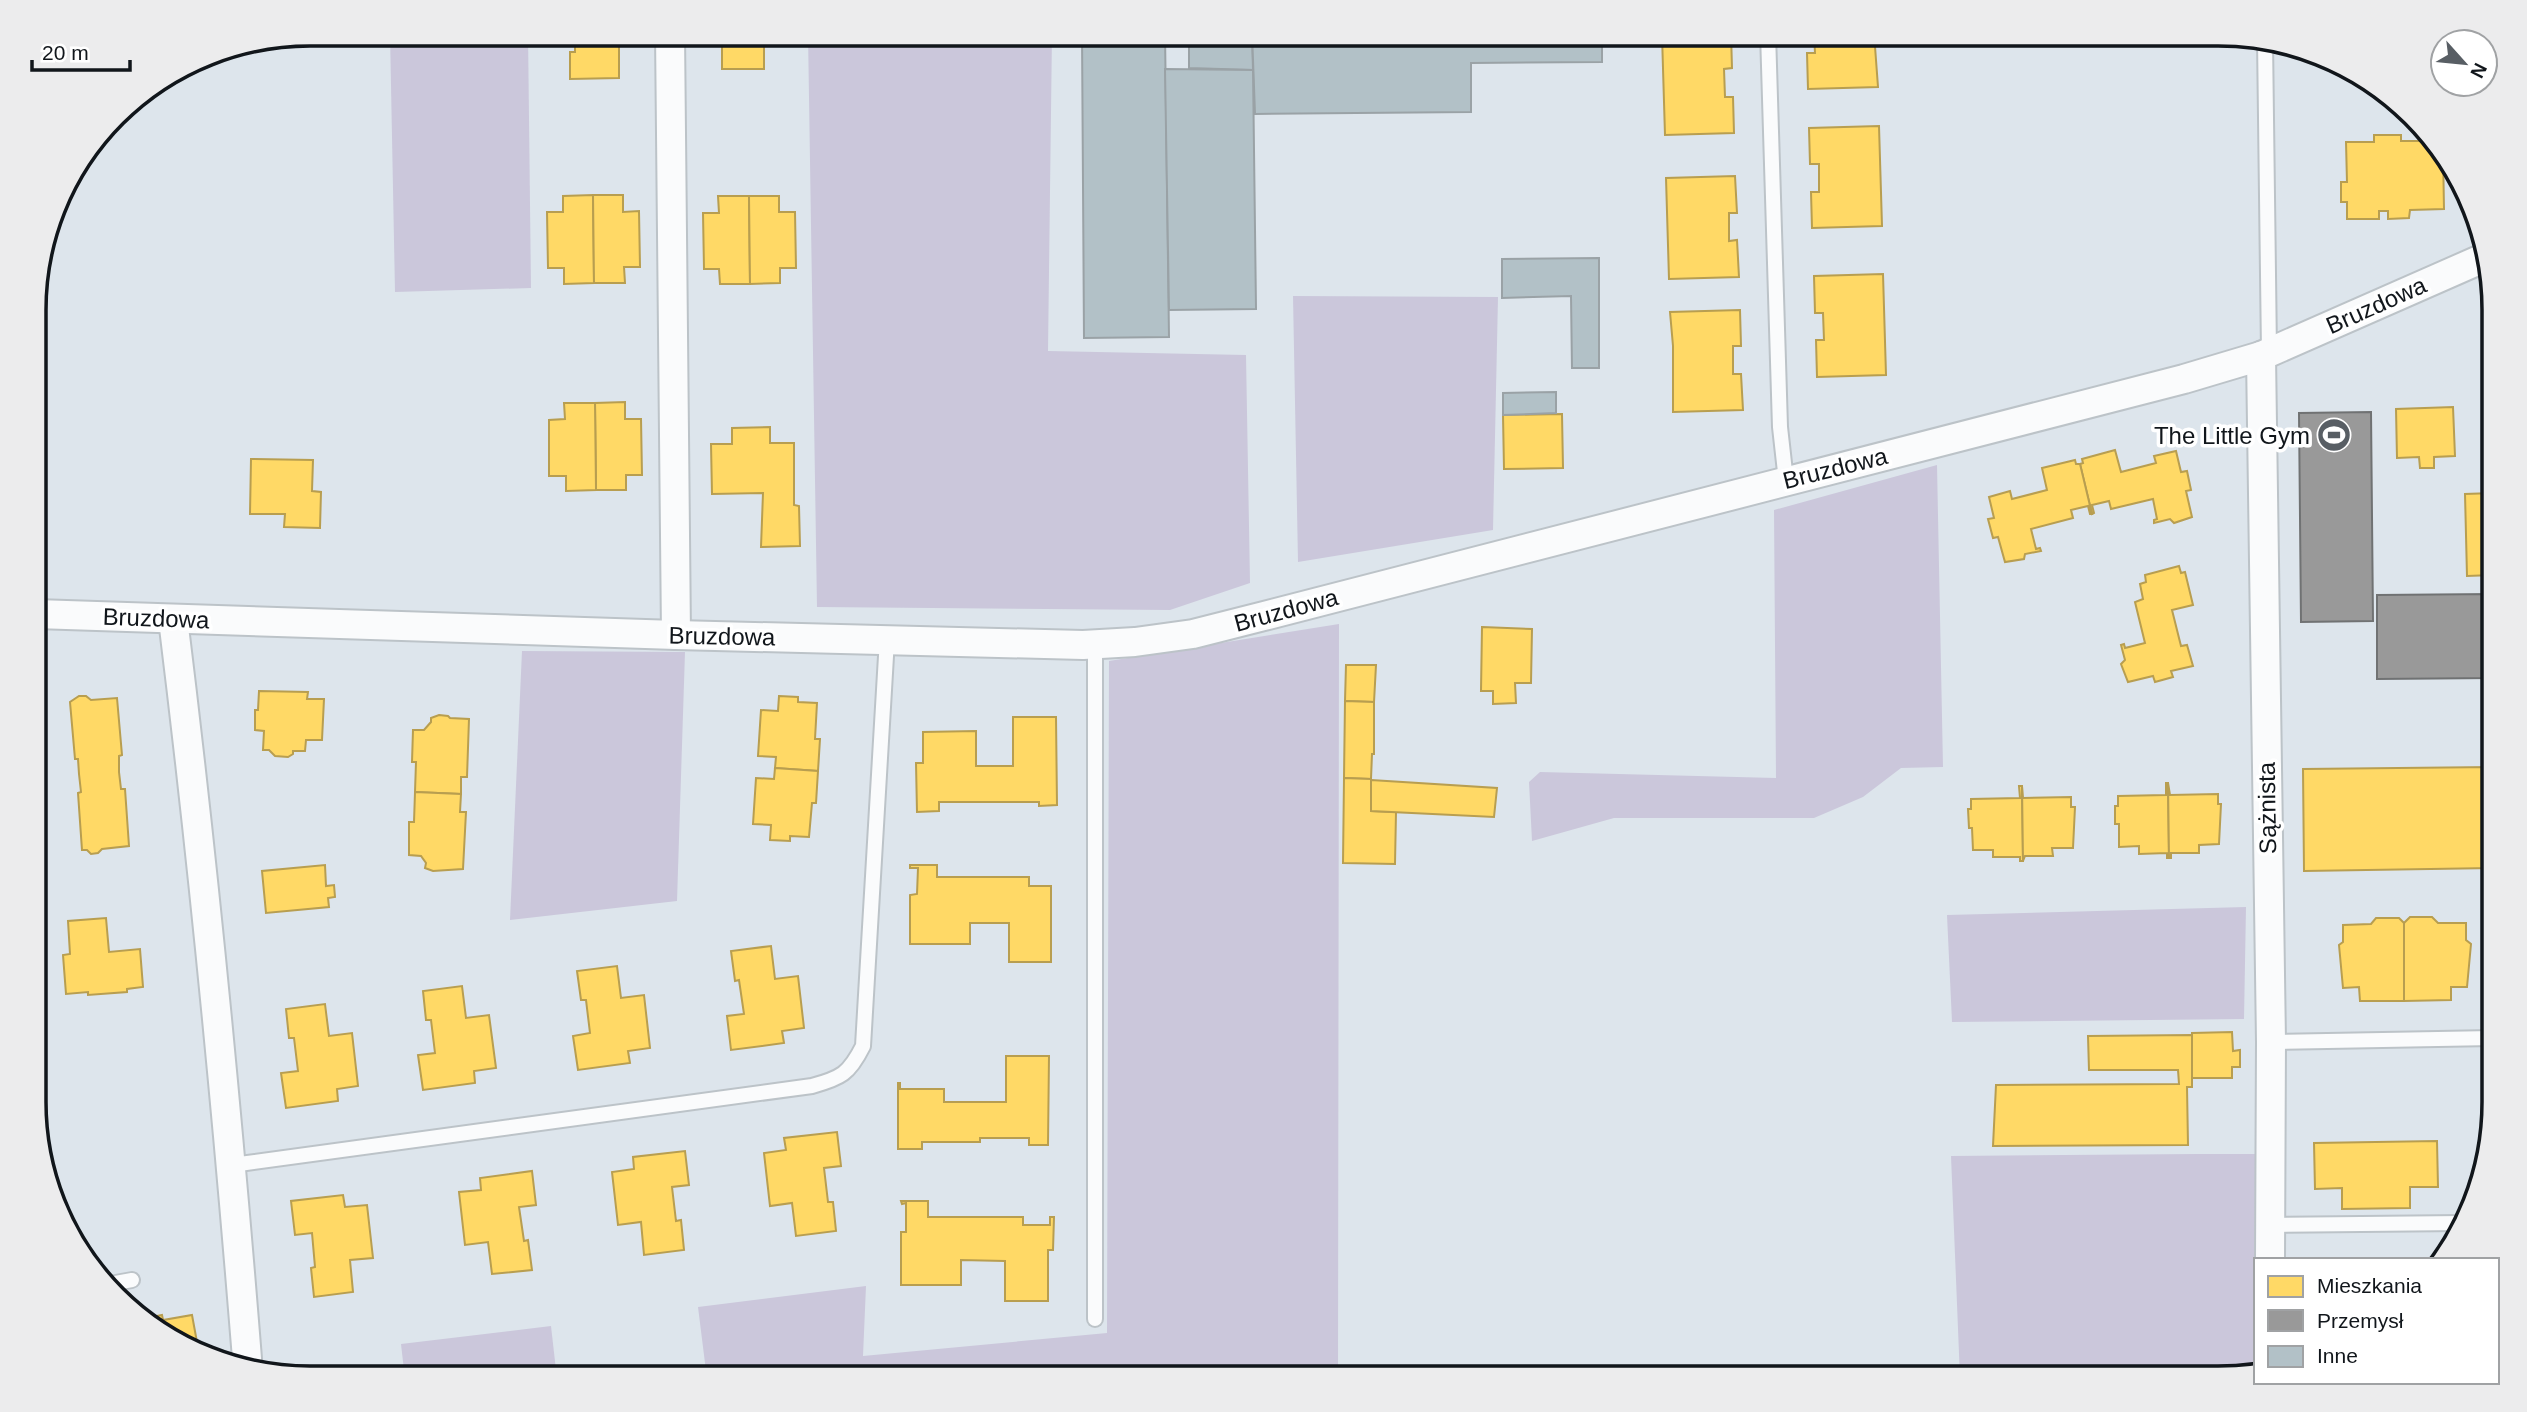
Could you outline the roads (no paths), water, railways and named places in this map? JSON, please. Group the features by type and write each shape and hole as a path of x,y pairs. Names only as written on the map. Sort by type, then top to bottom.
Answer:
{"street":[{"path":"670,46 676,635"},
{"name":"Bruzdowa","path":"46,614 676,635 1095,644 1135,642 1205,631 2184,379 2265,354 2477,261"},
{"name":"Sążnista","path":"2265,354 2271,1042 2270,1258"},
{"path":"173,619 200,835 232,1165 247,1358"}],"lane":[{"path":"1768,46 1780,427 1786,481"},
{"path":"2265,50 2265,354"},
{"path":"232,1165 811,1086 837,1079 848,1071 863,1046 887,639"},
{"path":"1095,644 1095,1319"},
{"path":"2271,1042 2482,1038"},
{"path":"2270,1225 2452,1223"},
{"path":"117,1283 132,1280"}],"place":[{"name":"The Little Gym","path":"2334,435"}]}
